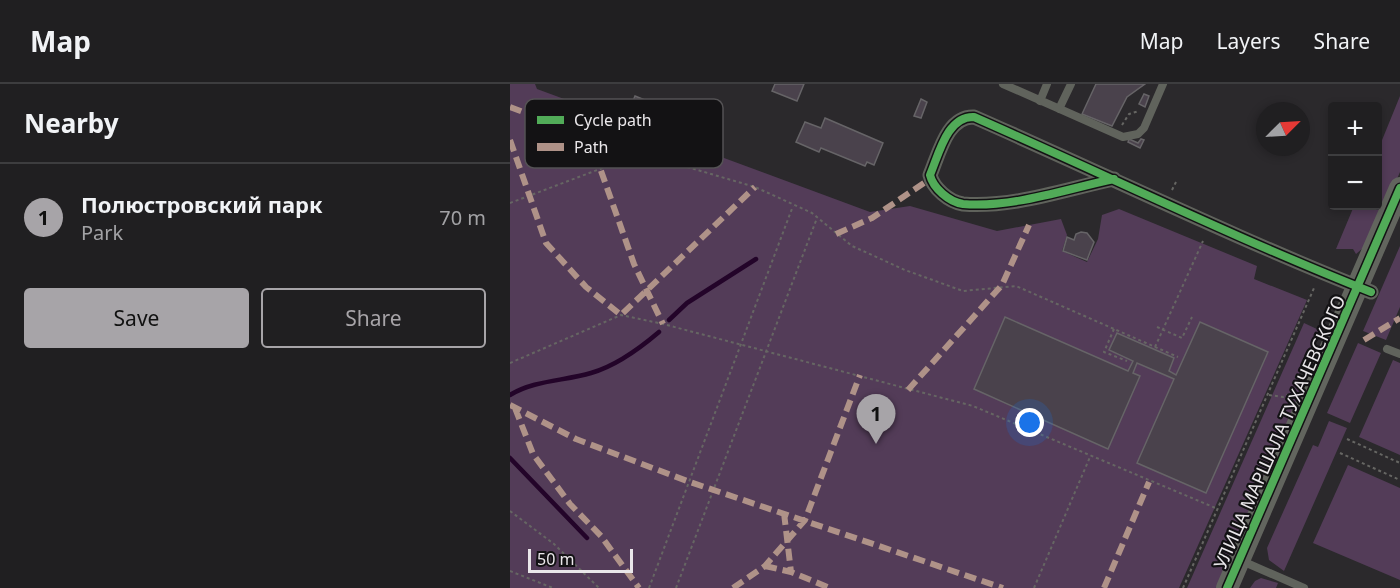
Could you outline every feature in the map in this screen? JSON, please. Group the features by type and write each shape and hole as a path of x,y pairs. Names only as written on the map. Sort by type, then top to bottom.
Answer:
{"street":[{"path":"1114,179 1006,202 961,204 940,191 930,175 952,126 965,117 974,117 1365,289"},
{"name":"УЛИЦА МАРШАЛА ТУХАЧЕВСКОГО","path":"1227,588 1246,563 1365,289 1400,188"},
{"name":"УЛИЦА МАРШАЛА ТУХАЧЕВСКОГО","path":"1365,289 1400,226"},
{"name":"УЛИЦА МАРШАЛА ТУХАЧЕВСКОГО","path":"1242,588 1246,563"}],"lane":[{"path":"1003,84 1124,137 1131,136 1144,128 1163,84"},
{"path":"1040,101 1047,84"},
{"path":"1059,109 1071,84"},
{"path":"1387,349 1400,354"},
{"path":"1246,563 1304,588"}],"path":[{"path":"1131,136 1122,126 1124,118 1129,114 1153,107"},
{"path":"510,203 600,168"},
{"path":"692,168 755,187 812,213 852,246 904,270 963,291 1016,286 1178,357"},
{"path":"649,588 793,206"},
{"path":"676,588 817,218"},
{"path":"1155,347 1203,241"},
{"path":"1183,588 1269,396 1314,288"},
{"path":"510,363 621,315 766,350 973,406 1218,509"},
{"path":"1157,327 1182,338 1192,317"},
{"path":"1114,329 1104,352 1127,361"},
{"path":"1269,396 1283,397 1295,391"},
{"path":"1347,439 1400,463"},
{"path":"1340,453 1400,480"},
{"path":"1034,588 1090,457"},
{"path":"510,511 554,544 599,588"},
{"path":"510,571 553,588"}],"shaded area":[{"path":"510,84 535,84 537,89 564,99 525,99 525,168 723,168 723,158 870,212 910,206 997,231 1061,219 1067,235 1062,251 1087,262 1098,239 1102,215 1119,209 1257,266 1254,279 1307,300 1179,588 510,588"},
{"path":"1400,96 1400,172 1369,243 1356,254 1353,249 1336,249 1352,210 1382,210 1382,140"},
{"path":"1400,246 1400,307 1386,340 1363,331"},
{"path":"1304,323 1319,330 1298,376 1308,381 1218,588 1187,588"},
{"path":"1358,343 1381,353 1350,423 1327,413"},
{"path":"1393,360 1400,363 1400,455 1359,437"},
{"path":"1329,421 1347,428 1284,571 1269,560 1267,548 1313,445 1318,447"},
{"path":"1348,465 1400,488 1400,580 1313,543"},
{"path":"1261,578 1278,583 1276,588 1250,588 1255,581"}],"building":[{"path":"775,84 804,84 797,101 772,91"},
{"path":"1096,84 1145,84 1127,97 1112,126 1082,114"},
{"path":"1144,94 1149,96 1145,107 1139,104"},
{"path":"921,99 927,102 921,118 914,116"},
{"path":"825,118 883,143 874,165 867,162 865,166 821,148 819,152 796,142 805,122 821,128"},
{"path":"1129,139 1138,143 1141,139 1144,140 1140,148 1128,142"},
{"path":"1087,233 1094,242 1087,260 1063,251 1067,237 1074,240 1076,234"},
{"path":"1005,317 1128,371 1133,361 1109,350 1117,333 1174,358 1169,371 1176,375 1200,322 1268,352 1206,493 1137,463 1174,379 1137,363 1133,373 1140,376 1108,449 974,389"}],"waterway":[{"path":"669,320 687,303 756,259"},
{"path":"510,395 529,386 600,370 627,356 659,332"},
{"path":"510,458 587,538"}],"marked path":[{"path":"510,107 525,113"},
{"path":"510,140 546,243 586,287 621,315 755,187"},
{"path":"600,168 634,264 663,324"},
{"path":"836,234 872,218 930,179"},
{"path":"908,390 1002,285 1029,225"},
{"path":"1364,340 1400,318"},
{"path":"733,588 765,566 805,520 860,375"},
{"path":"510,405 576,439 687,481 1003,588"},
{"path":"515,408 533,454 570,504 601,536 639,588"},
{"path":"1104,588 1149,482"},
{"path":"784,513 791,572"},
{"path":"765,566 791,572 830,588"}],"cycle path":[{"path":"1114,179 1096,183 1039,197 1001,203 963,204 947,197 938,189 930,175 951,129 965,118 974,117 1073,161 1122,184 1221,229 1371,292"},
{"path":"1227,588 1400,188"}],"place":[{"name":"Полюстровский парк","path":"876,444"}]}
